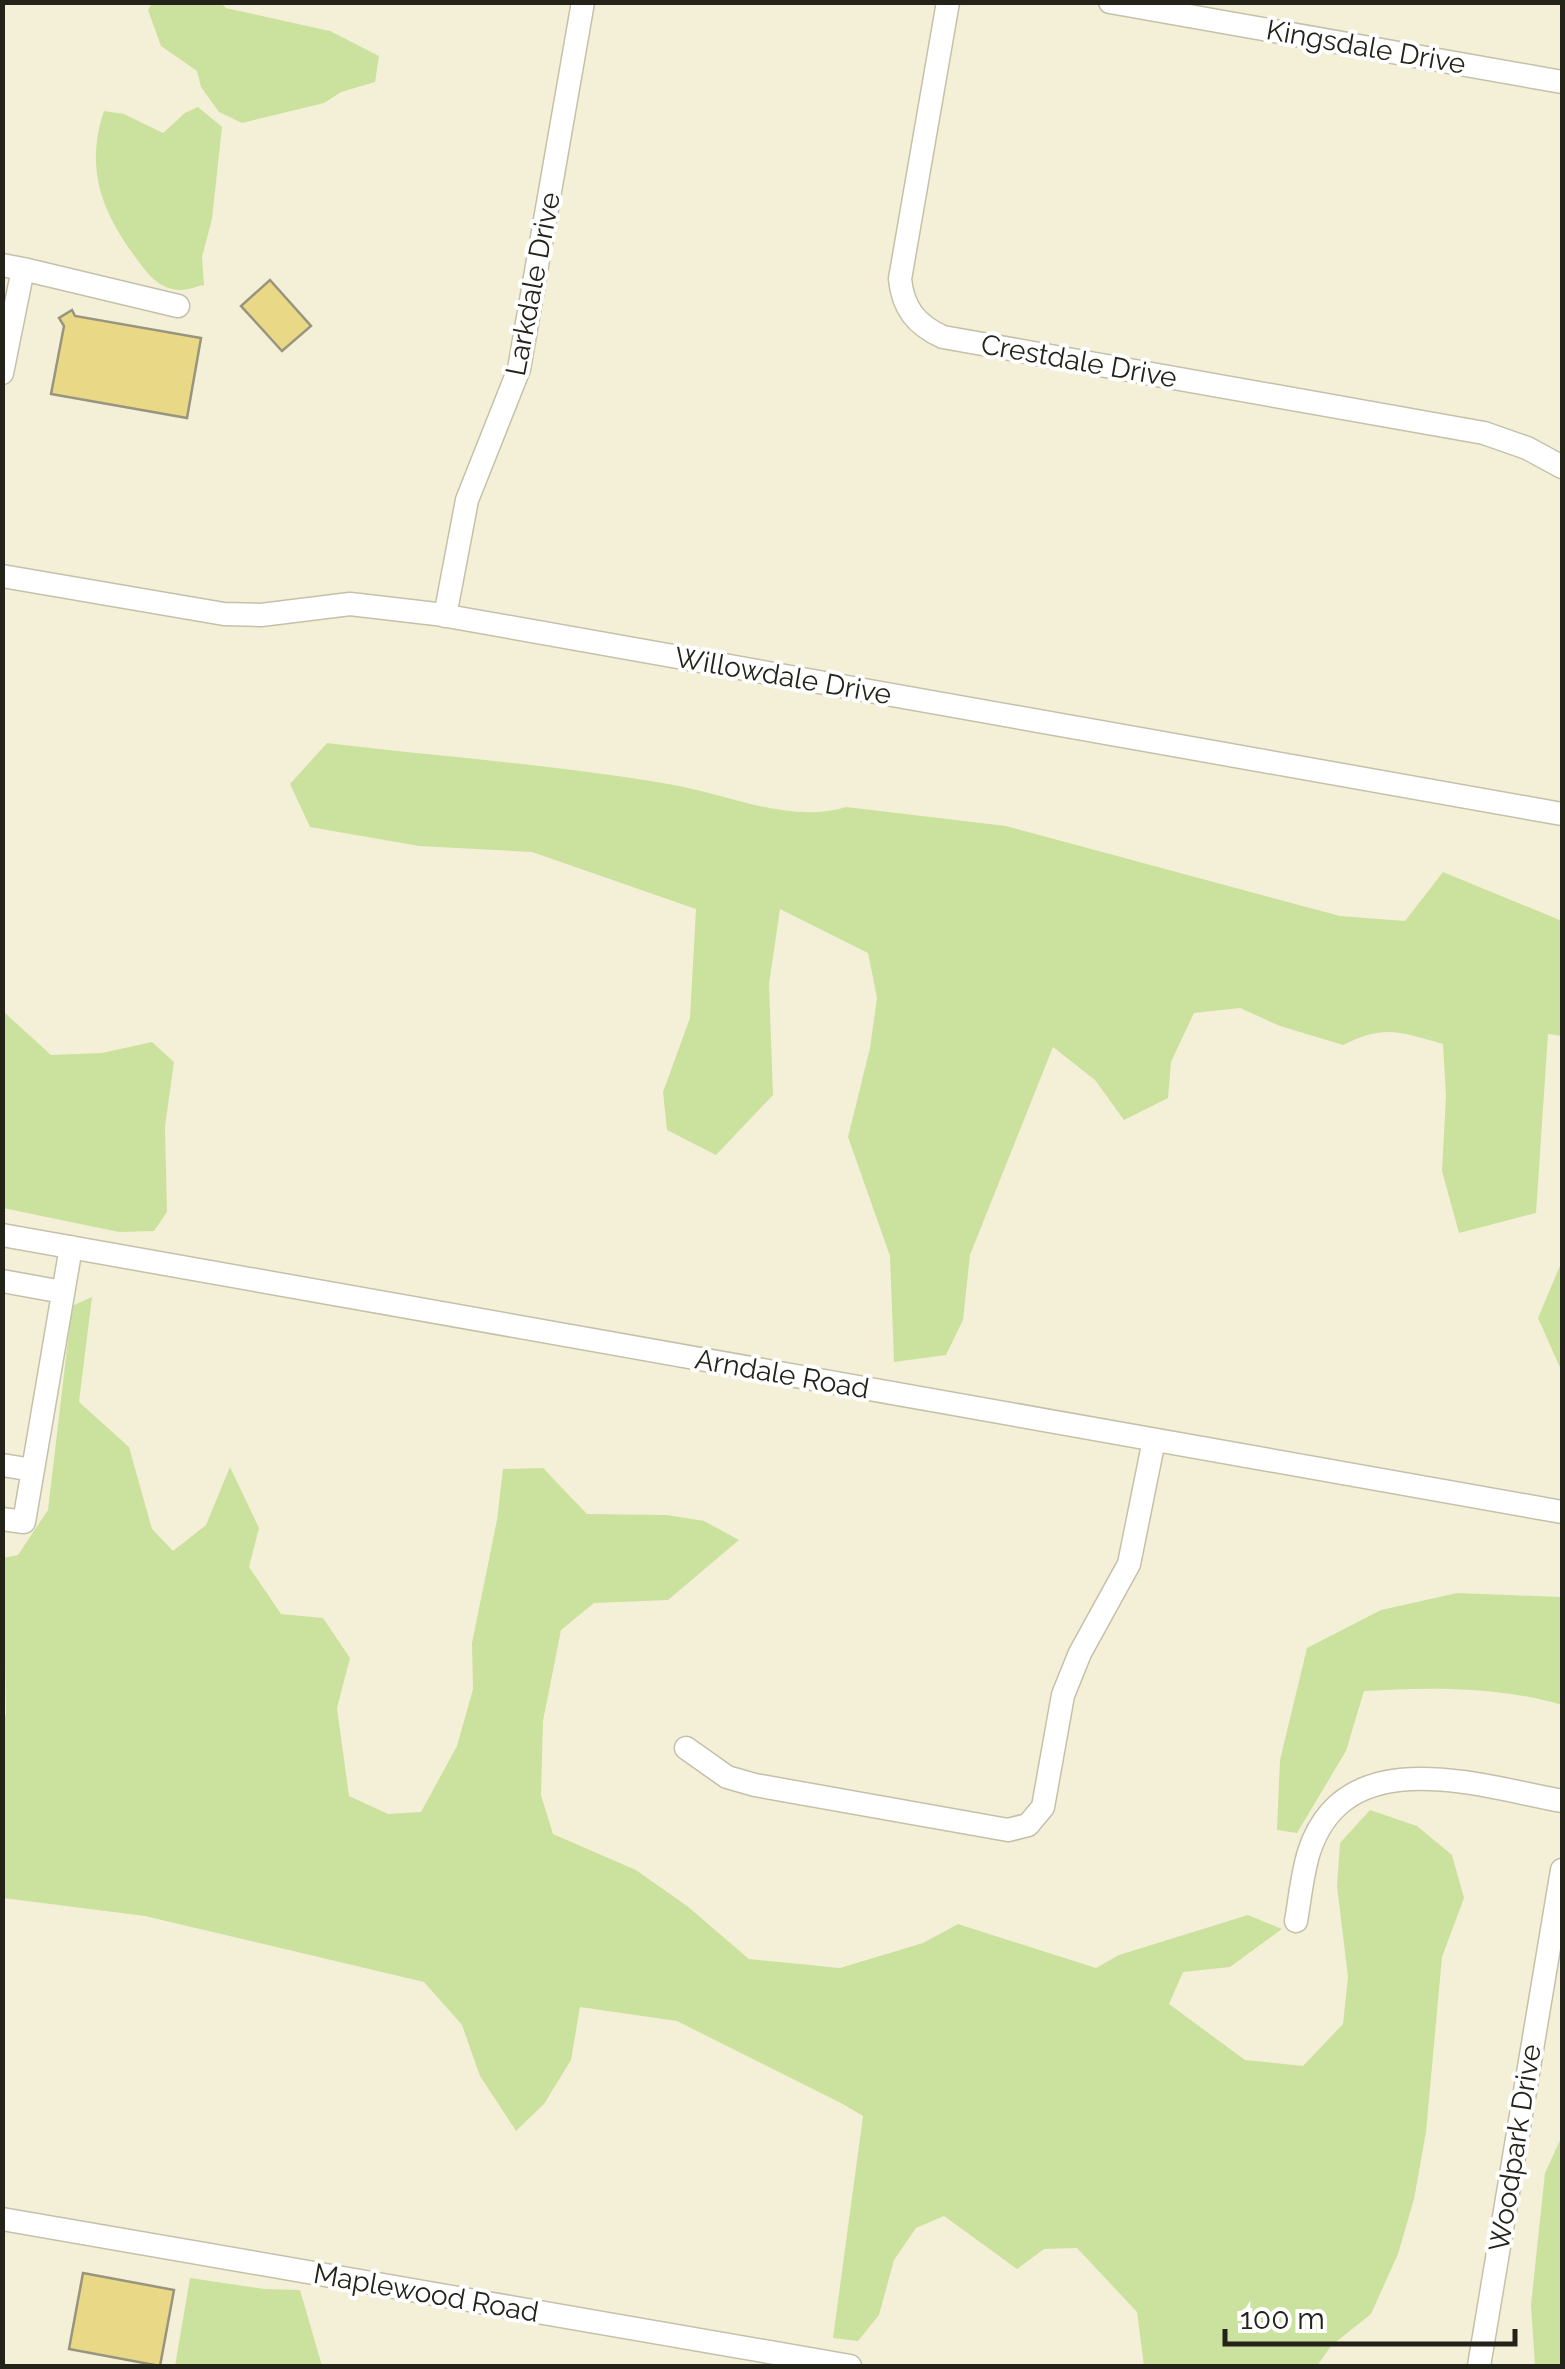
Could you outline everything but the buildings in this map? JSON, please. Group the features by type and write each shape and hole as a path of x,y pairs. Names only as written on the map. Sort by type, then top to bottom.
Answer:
{"street":[{"name":"Larkdale Drive","path":"445,616 467,500 519,370 583,2"},
{"name":"Crestdale Drive","path":"948,2 900,278 905,305 929,331 943,337 1484,433 1527,448 1562,467"},
{"name":"Kingsdale Drive","path":"1110,2 1562,82"},
{"path":"2,373 13,267 178,306"},
{"name":"Willowdale Drive","path":"2,576 224,614 350,604 445,616 1562,814"},
{"name":"Arndale Road","path":"2,1235 1562,1512"},
{"path":"2,1519 24,1522 71,1247"},
{"path":"2,1281 63,1292"},
{"path":"686,1748 726,1777 755,1785 1008,1830 1028,1826 1042,1807 1068,1680 1129,1564 1154,1440"},
{"path":"2,1465 33,1470"},
{"path":"1296,1921 1309,1852 1317,1834 1345,1802 1374,1785 1421,1776 1562,1800"},
{"name":"Woodpark Drive","path":"1479,2366 1562,1870"},
{"name":"Maplewood Road","path":"2,2219 850,2366"}],"green space":[{"path":"152,3 221,3 226,8 330,31 379,56 375,82 341,92 324,103 242,123 219,112 201,87 197,71 161,46 148,10"},
{"path":"198,107 222,127 212,219 202,257 204,285 174,289 162,285 147,272 107,209 97,172 98,132 104,111 124,114 163,133"},
{"path":"327,743 631,778 782,810 804,812 846,807 1006,826 1340,916 1405,921 1443,872 1562,921 1562,1036 1548,1034 1536,1213 1459,1233 1442,1171 1446,1096 1443,1044 1381,1032 1343,1045 1280,1026 1240,1008 1194,1013 1171,1062 1168,1098 1124,1120 1095,1080 1053,1047 970,1255 963,1320 946,1355 894,1362 890,1256 848,1137 870,1048 877,998 868,953 780,909 769,984 773,1095 716,1155 667,1130 663,1092 690,1018 696,909 532,852 419,846 310,827 290,784"},
{"path":"5,1013 51,1055 102,1053 152,1042 174,1062 165,1127 167,1212 154,1231 119,1232 3,1208"},
{"path":"1562,1261 1562,1372 1538,1318"},
{"path":"92,1297 79,1402 129,1447 152,1529 173,1551 206,1525 230,1467 259,1528 249,1567 281,1614 323,1618 350,1658 337,1708 349,1796 388,1814 421,1812 457,1746 473,1689 472,1643 497,1520 503,1469 543,1468 587,1514 667,1515 704,1521 739,1540 668,1600 594,1603 561,1630 543,1721 541,1795 553,1834 636,1870 687,1906 749,1959 840,1968 923,1943 958,1924 1096,1968 1119,1955 1248,1915 1282,1929 1230,1967 1183,1972 1169,2004 1245,2060 1303,2066 1343,2024 1348,1977 1337,1886 1340,1843 1370,1810 1417,1826 1452,1855 1464,1898 1442,1957 1426,2132 1414,2199 1398,2254 1371,2314 1331,2346 1317,2366 1144,2366 1137,2312 1077,2248 1044,2249 1017,2269 944,2216 916,2228 894,2260 879,2315 858,2341 833,2338 863,2116 841,2103 677,2021 580,2007 571,2060 544,2104 516,2131 480,2076 462,2025 424,1982 145,1916 3,1898 3,1558 18,1555 48,1510 72,1306"},
{"path":"1457,1593 1562,1597 1562,1705 1464,1689 1364,1691 1346,1751 1297,1833 1277,1830 1280,1760 1307,1648 1381,1610"},
{"path":"1562,2136 1562,2366 1535,2366 1531,2305 1545,2173"},
{"path":"190,2278 300,2290 322,2366 175,2366"}]}
